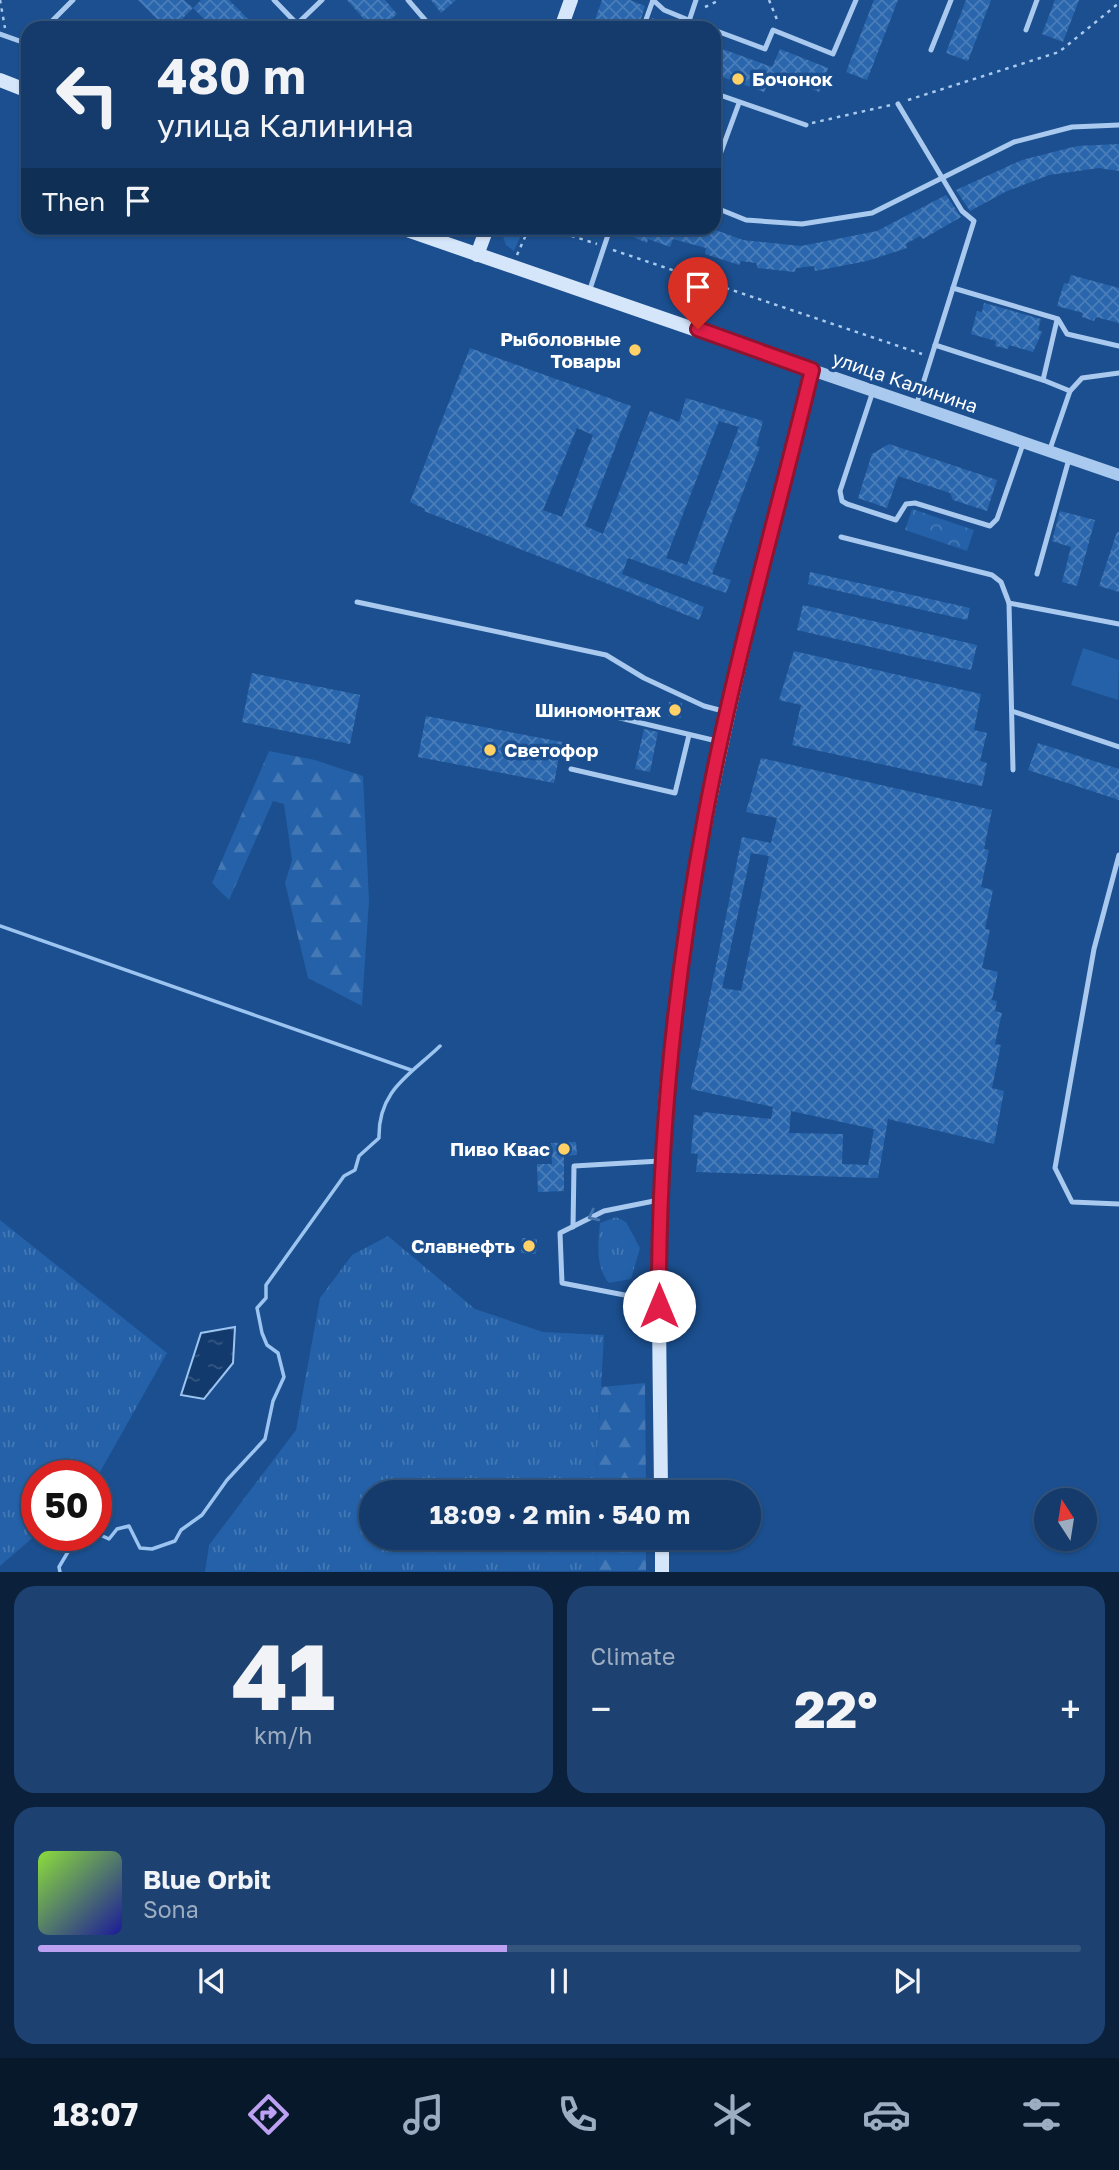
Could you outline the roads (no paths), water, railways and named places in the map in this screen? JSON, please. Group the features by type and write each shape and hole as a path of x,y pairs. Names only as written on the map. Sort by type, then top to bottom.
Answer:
{"main road":[{"path":"564,21 571,0"},
{"path":"0,80 21,88"},
{"name":"улица Калинина","path":"421,235 812,370"},
{"path":"477,255 484,235"},
{"path":"661,1480 659,1200 682,956 721,743 812,370"},
{"path":"662,1550 662,1572"}],"street":[{"name":"улица Калинина","path":"812,370 1119,475"}],"lane":[{"path":"52,21 73,0"},
{"path":"274,0 294,21"},
{"path":"303,21 322,0"},
{"path":"408,0 426,21"},
{"path":"646,21 653,0 664,10 689,21 696,0"},
{"path":"721,33 765,49 773,30 833,54 856,0"},
{"path":"931,50 951,0"},
{"path":"1026,30 1037,0"},
{"path":"3,35 21,41"},
{"path":"721,96 806,125"},
{"path":"721,152 739,103"},
{"path":"898,104 940,178 962,211 974,221 916,406"},
{"path":"721,210 746,220 802,224 872,213 1014,142 1072,127 1119,125"},
{"path":"589,292 608,235"},
{"path":"953,288 1058,319 1067,334 1119,346"},
{"path":"1043,380 1058,319"},
{"path":"935,345 1070,391"},
{"path":"1049,452 1070,391 1082,378 1119,373"},
{"path":"873,391 840,491 842,501 847,504 896,520 906,504 915,503 990,526 997,519 1023,443"},
{"path":"1037,574 1069,459"},
{"path":"841,537 992,575 1001,582 1009,603 1013,770"},
{"path":"357,602 606,656 644,678 704,705 728,712"},
{"path":"1009,603 1119,624"},
{"path":"1012,711 1119,747"},
{"path":"595,712 721,743"},
{"path":"571,769 675,793 689,735"},
{"path":"1119,855 1094,949 1055,1168 1072,1202 1119,1204"},
{"path":"573,1227 574,1166 662,1161"},
{"path":"659,1200 604,1211 559,1233 562,1283 635,1297 659,1306"}],"water":[{"path":"235,1327 233,1363 204,1399 181,1395 201,1333"}],"waterway":[{"path":"0,926 411,1070"},
{"path":"112,1535 117,1529 129,1526 140,1548 152,1549 175,1541 181,1530 202,1515 227,1480 265,1439 273,1401 284,1377 278,1353 267,1345 262,1333 257,1308 266,1298 266,1285 344,1176 355,1170 359,1156 379,1138 380,1121 390,1095 407,1075 440,1046"},
{"path":"60,1572 59,1567 68,1551"}],"place":[{"name":"Бочонок","path":"738,79"},
{"name":"Рыболовные Товары","path":"635,350"},
{"name":"Шиномонтаж","path":"675,710"},
{"name":"Светофор","path":"490,750"},
{"name":"Пиво Квас","path":"564,1149"},
{"name":"Славнефть","path":"529,1246"}]}
